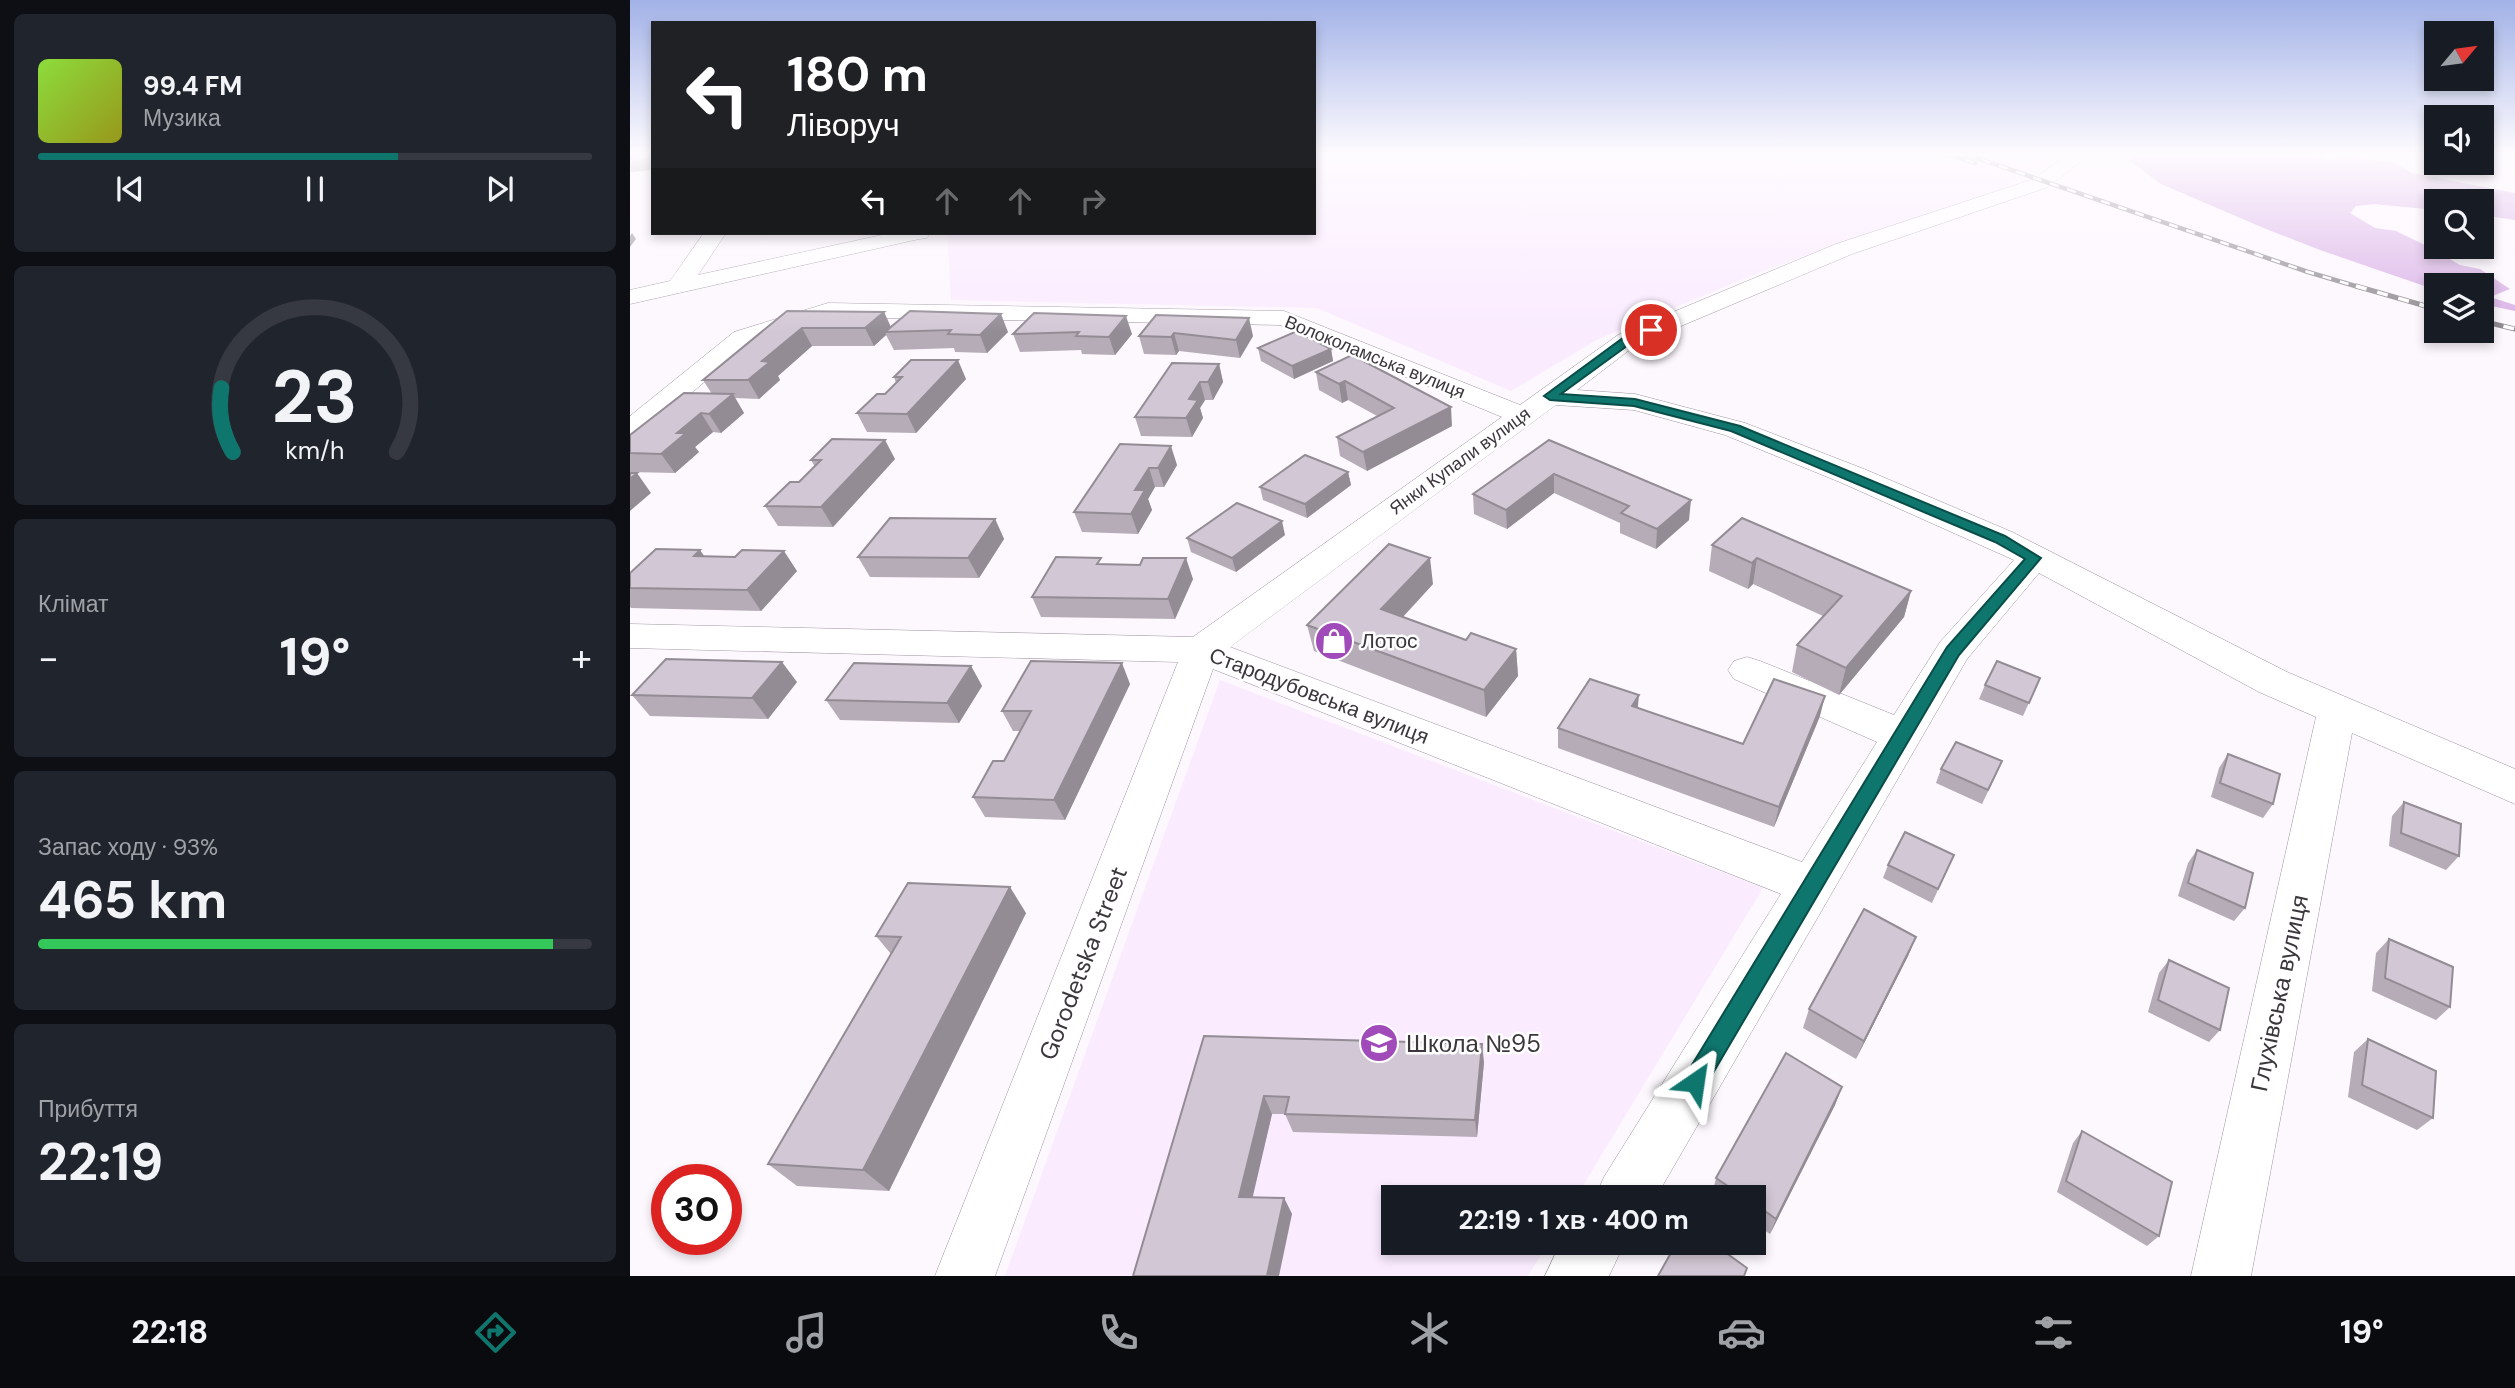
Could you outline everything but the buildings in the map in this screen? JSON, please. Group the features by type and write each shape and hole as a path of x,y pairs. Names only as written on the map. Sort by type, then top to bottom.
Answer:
{"street":[{"name":"Янки Купали вулиця","path":"1201,650 1627,340 1844,249 1950,214"},
{"path":"680,284 714,235"},
{"path":"630,297 910,235"},
{"name":"Волоколамська вулиця","path":"630,430 743,337 828,310 1284,318 1536,406 1635,402 1735,429 2000,539 2273,682 2515,787"},
{"path":"1631,1185 1953,651 2034,558"},
{"name":"Стародубовська вулиця","path":"630,636 1201,650 1813,886"},
{"name":"Gorodetska Street","path":"965,1276 1201,650"},
{"path":"1747,670 1903,736"},
{"name":"Глухівська вулиця","path":"2221,1276 2337,710"},
{"path":"1576,1276 1588,1255"}],"shaded area":[{"path":"1316,214 1929,214 1763,271 1598,339 1511,391 1317,308 951,300 947,235 1316,235"},
{"path":"2230,214 2351,214 2375,228 2396,231 2424,245 2424,259 2450,259 2486,273 2424,273 2424,286 2320,250"},
{"path":"2494,214 2515,214 2515,220 2494,217"},
{"path":"2494,278 2510,289 2494,295"},
{"path":"2494,298 2515,305 2515,311 2494,307"},
{"name":"Школа №95","path":"1220,680 1763,888 1583,1185 1381,1185 1381,1255 1541,1255 1528,1276 1005,1276"}],"railway":[{"path":"2138,214 2362,288"},
{"path":"2356,286 2424,306"},
{"path":"2494,324 2515,329"}],"place":[{"name":"Лотос","path":"1334,641"},
{"name":"Школа №95","path":"1379,1043"}],"route":[{"path":"1651,330 1627,340 1550,396 1635,402 1735,429 2000,539 2034,558 1953,651 1695,1082"}]}
